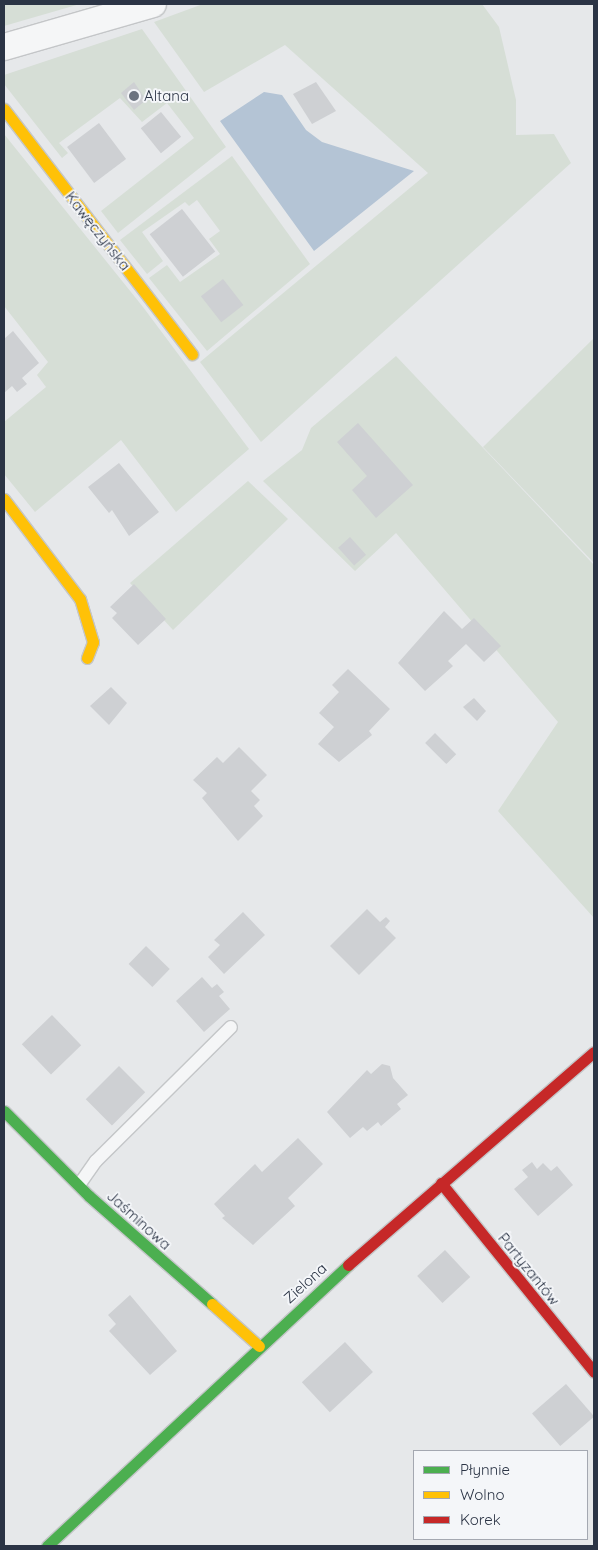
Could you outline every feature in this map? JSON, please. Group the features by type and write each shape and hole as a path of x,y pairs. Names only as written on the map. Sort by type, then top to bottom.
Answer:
{"street":[{"path":"4,47 153,4"},
{"name":"Kawęczyńska","path":"4,109 192,354"},
{"path":"4,499 80,599 94,642 87,658"},
{"name":"Zielona","path":"47,1546 258,1346 441,1183 594,1052"},
{"name":"Jaśminowa","path":"4,1111 79,1185 258,1346"},
{"name":"Partyzantów","path":"441,1183 594,1372"}],"lane":[{"path":"79,1185 96,1161 231,1028"}],"shaded area":[{"path":"4,4 80,4 4,26"},
{"path":"203,4 482,4 499,27 516,100 516,135 554,134 571,163 261,442 200,362 428,173 285,45 204,92 154,22"},
{"path":"142,29 226,147 118,233 101,211 194,138 167,103 142,122 120,98 59,143 68,153 62,158 4,84 4,75"},
{"path":"4,134 143,307 249,449 176,512 121,440 35,512 4,474 4,422 46,387 37,375 48,362 4,306"},
{"path":"232,156 310,264 207,351 149,278 167,265 180,282 220,254 209,239 220,231 197,200 189,206 185,202 142,232 163,261 147,274 120,240"},
{"path":"594,338 594,563 483,447"},
{"path":"396,356 594,565 594,918 498,811 558,722 396,533 355,571 263,481 302,450 311,428"},
{"path":"248,481 288,519 173,630 130,583"}],"water":[{"path":"264,92 282,95 306,130 322,142 414,171 314,251 220,121"}],"building":[{"name":"Altana","path":"134,82 146,100 134,110 121,93"},
{"path":"316,82 336,111 312,124 293,94"},
{"path":"161,112 181,137 161,153 141,128"},
{"path":"99,123 126,159 94,183 67,147"},
{"path":"182,209 215,252 183,277 150,234"},
{"path":"223,279 243,305 221,322 201,296"},
{"path":"13,331 39,363 22,378 27,384 17,392 12,386 4,393 4,339"},
{"path":"358,423 413,485 376,518 352,490 367,476 337,442"},
{"path":"119,463 159,512 129,536 112,510 109,513 88,487"},
{"path":"350,537 366,555 354,566 338,548"},
{"path":"134,584 166,619 138,645 112,618 117,613 110,607"},
{"path":"444,611 462,629 474,618 501,646 484,662 466,644 448,661 453,666 425,691 398,663"},
{"path":"348,669 390,709 369,731 372,735 339,762 318,744 334,727 319,713 339,692 332,685"},
{"path":"111,687 127,703 109,725 90,706"},
{"path":"474,698 486,711 477,721 463,707"},
{"path":"435,733 456,754 446,764 425,743"},
{"path":"239,747 267,775 251,791 260,800 254,806 263,816 238,841 202,798 207,793 193,780 217,757 223,763"},
{"path":"367,909 380,922 386,917 390,921 385,927 396,938 359,975 330,946"},
{"path":"243,912 265,935 224,974 208,957 220,945 214,940"},
{"path":"146,946 170,969 152,987 129,964"},
{"path":"202,977 212,988 217,984 224,992 219,996 230,1009 204,1032 176,1001"},
{"path":"52,1015 81,1045 51,1074 22,1044"},
{"path":"382,1064 390,1066 393,1078 408,1095 397,1104 401,1109 381,1126 378,1122 367,1131 363,1127 350,1138 327,1112 367,1070 371,1074"},
{"path":"119,1066 145,1092 112,1125 86,1099"},
{"path":"298,1138 323,1164 288,1198 295,1206 253,1245 222,1218 225,1216 214,1204 255,1164 262,1172"},
{"path":"532,1162 537,1169 543,1163 551,1171 557,1166 573,1185 538,1216 514,1189 528,1177 522,1170"},
{"path":"445,1250 470,1277 442,1303 417,1276"},
{"path":"130,1295 177,1351 150,1375 109,1331 116,1324 108,1315"},
{"path":"345,1342 373,1372 330,1412 302,1382"},
{"path":"566,1384 594,1417 560,1446 532,1414"}],"traffic: fast":[{"path":"4,1111 89,1196 212,1304"},
{"path":"47,1546 348,1265"}],"traffic: slow":[{"path":"4,109 192,354"},
{"path":"4,499 80,599 93,642 87,658"},
{"path":"212,1304 259,1346"}],"traffic: jam":[{"path":"348,1265 594,1052"},
{"path":"441,1183 594,1372"}],"place":[{"name":"Altana","path":"134,96"}]}
